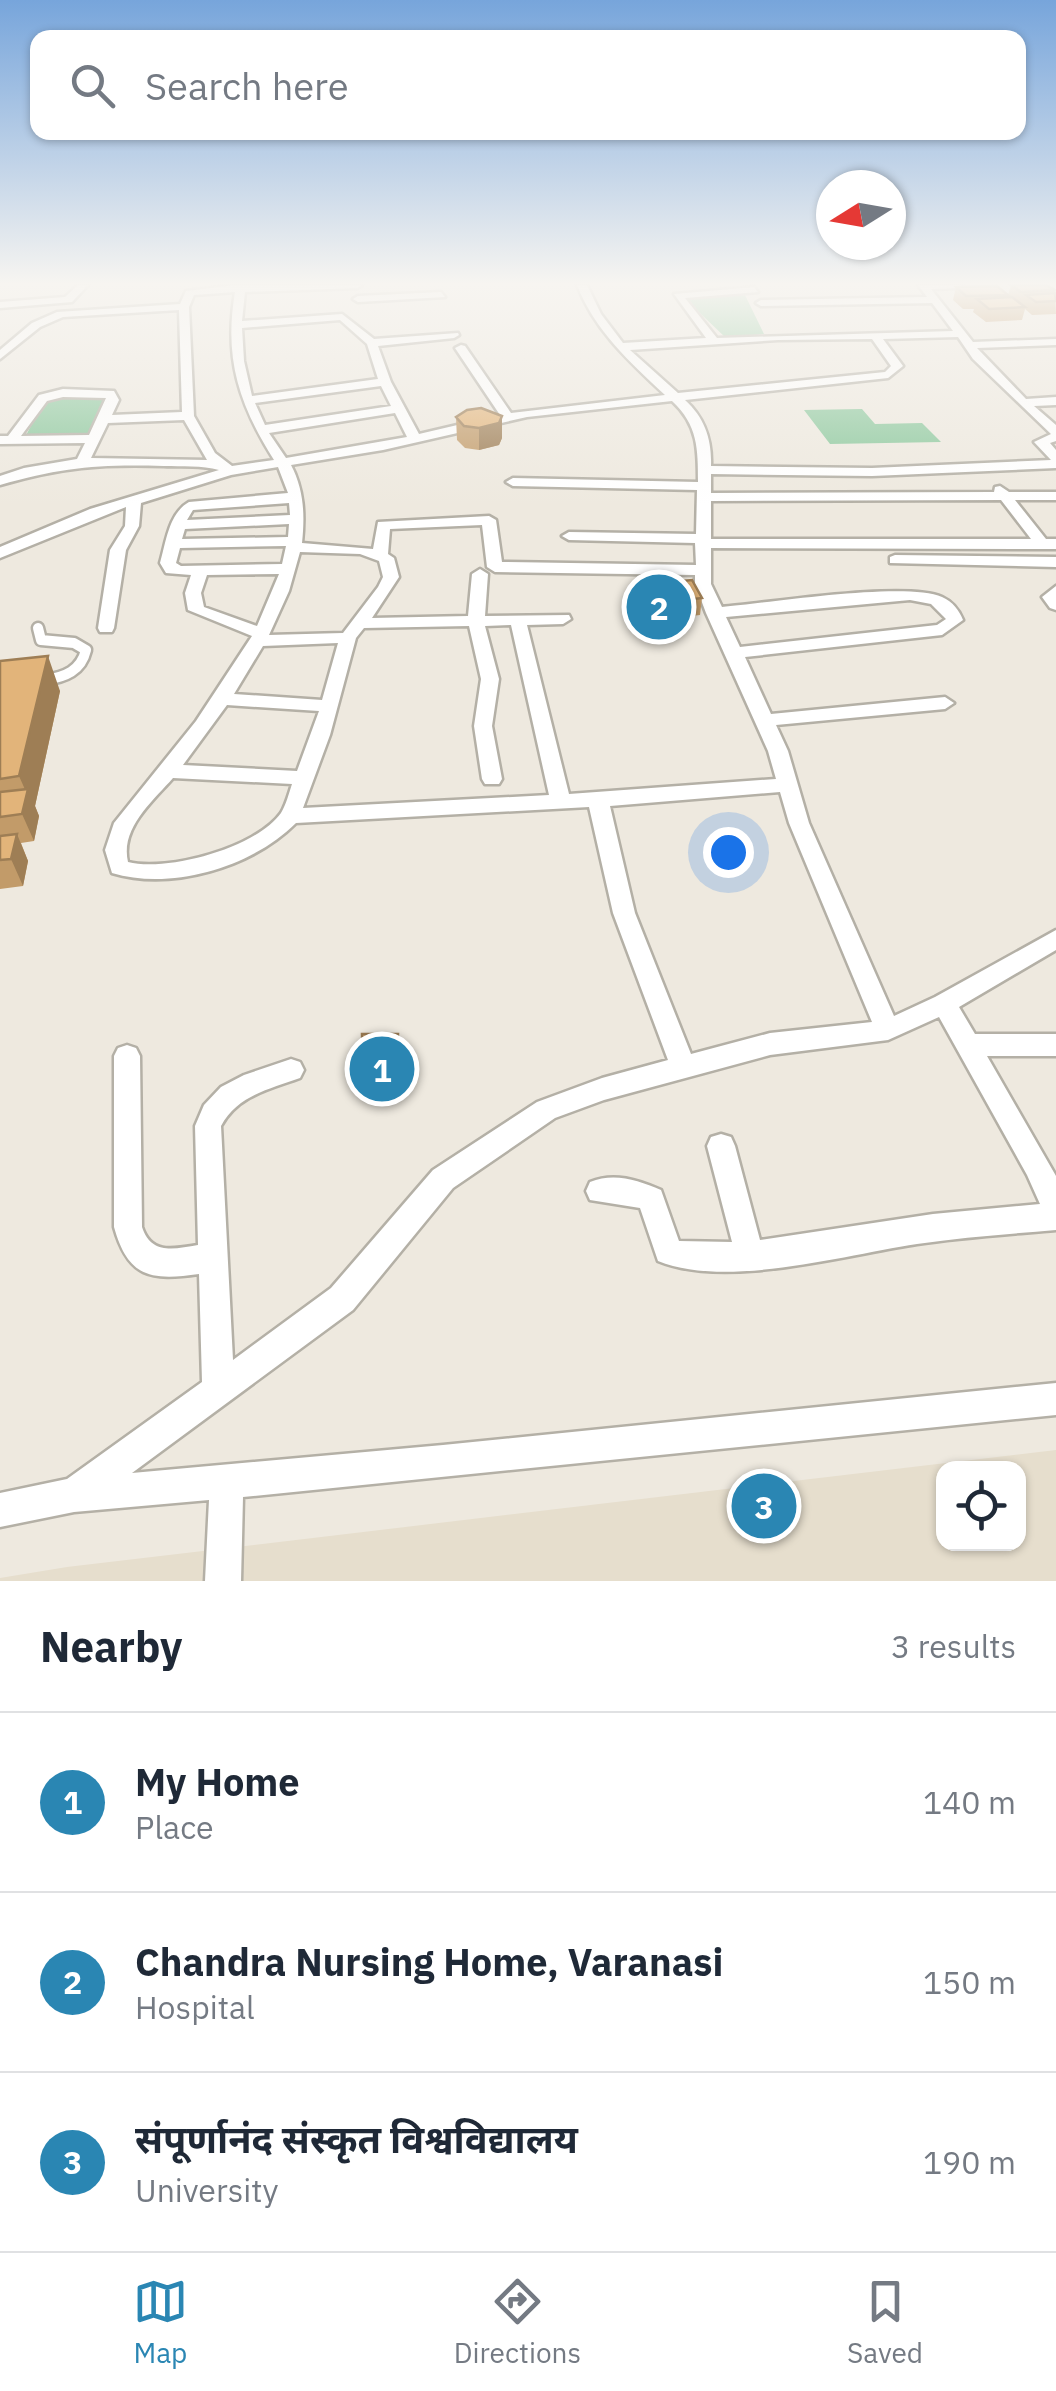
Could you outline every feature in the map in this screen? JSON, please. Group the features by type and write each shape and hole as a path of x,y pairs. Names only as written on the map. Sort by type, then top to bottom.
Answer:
{"street":[{"path":"186,359 188,416 204,446 225,467"},
{"path":"173,544 293,544 361,550 380,554 390,566 391,577 380,599 353,630 290,816 264,840 192,867 141,875 120,868 115,861 118,835 221,699 259,638 288,569 293,544 296,498 283,462 261,430 248,400 240,359"},
{"path":"377,359 415,439"},
{"path":"468,359 506,418"},
{"path":"633,359 678,400 702,429 705,484 700,570 714,613 736,653 778,751 799,824 888,1030"},
{"path":"0,481 25,471 82,464 225,467 283,462 506,418 888,375 897,366 892,359"},
{"path":"978,359 1056,435 1042,442 1056,461"},
{"path":"248,400 386,382"},
{"path":"6,440 36,403 55,394 110,394 113,400 82,464"},
{"path":"1022,403 1056,401"},
{"path":"261,430 400,408"},
{"path":"104,419 188,416"},
{"path":"6,440 94,439"},
{"path":"705,484 1056,461"},
{"path":"0,553 134,498 225,467"},
{"path":"976,467 1049,544"},
{"path":"513,482 1056,496"},
{"path":"106,628 118,550 132,526 134,498"},
{"path":"288,569 168,567 184,509 199,504 296,498"},
{"path":"178,525 296,519"},
{"path":"380,554 383,524 489,520 495,568 700,570"},
{"path":"569,536 1049,544"},
{"path":"895,560 1056,562"},
{"path":"200,570 193,593 196,610 259,638 562,619"},
{"path":"480,574 476,622 490,678 483,726 492,778"},
{"path":"1056,591 1050,597 1056,606"},
{"path":"714,613 910,595 937,600 952,612 955,620 942,630 736,653"},
{"path":"518,621 560,801"},
{"path":"221,699 329,706"},
{"path":"762,721 945,703"},
{"path":"168,771 303,778"},
{"path":"290,816 598,800 786,785"},
{"path":"598,800 624,913 683,1068"},
{"path":"74,1495 342,1300 442,1178 546,1110 770,1044 888,1030 944,1004 1056,939"},
{"path":"944,1004 1038,1167 1056,1208"},
{"path":"968,1045 1056,1045"},
{"path":"127,1056 128,1227 132,1248 158,1264 213,1258"},
{"path":"218,1390 208,1126 213,1110 224,1097 292,1070"},
{"path":"721,1146 750,1255"},
{"path":"600,1191 634,1192 651,1200 664,1244 674,1256 750,1255 934,1228 1056,1216"},
{"path":"0,1510 74,1495 1056,1399"},
{"path":"223,1581 227,1481"}],"lane":[{"path":"30,682 72,673 86,657 82,645 41,640 38,628"}],"shaded area":[{"path":"1056,1450 1056,1581 0,1578 936,1464 936,1551 1026,1551 1026,1461 963,1461"}],"green space":[{"path":"46,398 104,399 88,434 25,437"},
{"path":"862,409 875,424 922,423 941,442 830,444 804,410"}],"building":[{"path":"481,408 502,416 499,423 479,428 464,426 456,417 467,410"},
{"path":"692,580 702,598 685,600 680,589 669,590 673,600 662,601 649,584"},
{"path":"48,656 19,776 0,779 0,661"},
{"path":"28,789 22,814 0,817 0,792"},
{"path":"17,834 11,859 0,860 0,836"},
{"path":"362,1034 398,1034 396,1076 363,1075"}],"place":[{"name":"Chandra Nursing Home, Varanasi","path":"659,607"},
{"name":"My Home","path":"382,1069"},
{"name":"संपूर्णानंद संस्कृत विश्वविद्यालय","path":"764,1506"}]}
